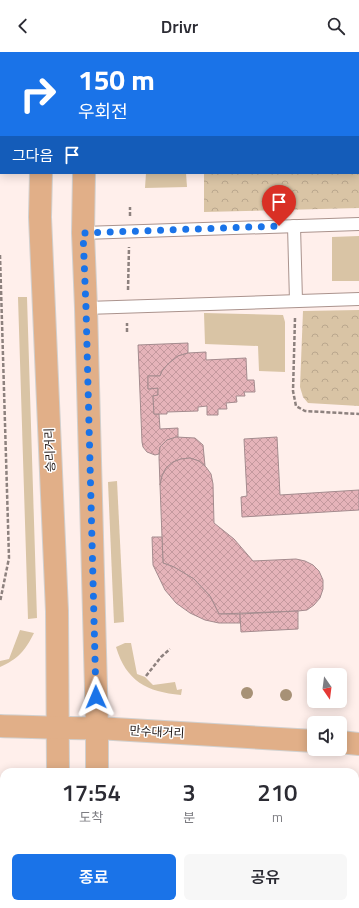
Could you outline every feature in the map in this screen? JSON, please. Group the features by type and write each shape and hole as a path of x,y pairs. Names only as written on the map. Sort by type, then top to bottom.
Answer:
{"main road":[{"name":"승리거리","path":"41,174 40,217 57,611 58,768"},
{"path":"84,174 83,233 97,768"},
{"name":"만수대거리","path":"0,726 57,727 77,729 97,728 307,741"},
{"path":"347,743 359,744"}],"lane":[{"path":"83,233 359,224"},
{"path":"294,226 296,301"},
{"path":"86,308 359,299"}],"path":[{"path":"129,223 130,207"},
{"path":"128,293 129,246"},
{"path":"0,255 9,558 0,602"},
{"path":"296,301 293,391 296,406 305,411 359,414"},
{"path":"127,332 128,317"},
{"path":"146,676 161,657 170,649"}],"green space":[{"path":"146,174 186,174 187,187 145,188"},
{"path":"204,174 359,174 359,208 204,212"},
{"path":"359,236 359,281 332,281 332,237"},
{"path":"18,297 27,297 37,618 28,619"},
{"path":"359,310 359,406 308,403 303,397 300,387 303,311"},
{"path":"204,313 283,315 285,322 285,372 259,371 258,346 205,344"},
{"path":"117,481 124,622 114,623 108,482"},
{"path":"20,630 34,633 20,654 12,661 0,667 0,661 9,659"},
{"path":"125,643 131,643 137,674 145,677 153,685 175,682 177,690 182,689 181,695 158,691 140,683 132,676 120,659 116,647"}],"building":[{"path":"188,343 188,353 178,356 168,364 160,376 148,376 148,389 158,388 158,395 153,396 154,414 159,414 160,429 178,428 178,437 167,440 160,447 159,454 155,455 147,452 143,447 142,442 138,345"},
{"path":"206,352 206,360 246,358 247,380 254,380 255,392 244,392 245,396 236,396 237,402 226,403 227,409 218,409 218,415 207,415 207,406 198,407 198,411 154,414 153,396 158,395 158,388 148,389 148,376 160,376 168,364 178,356 188,353"},
{"path":"176,437 195,438 203,445 205,466 199,461 190,458 173,462 166,468 160,485 160,447 167,440"},
{"path":"277,437 280,495 359,490 359,510 242,517 241,497 247,496 244,439"},
{"path":"190,458 199,461 211,474 213,484 214,523 234,539 253,561 296,559 313,565 319,571 323,580 323,589 320,598 314,605 307,610 298,611 219,614 210,596 194,579 174,567 163,563 160,485 162,476 166,468 173,462"},
{"path":"152,537 162,537 163,563 174,567 194,579 210,596 219,614 240,614 240,623 219,623 205,620 190,613 176,603 165,590 153,565"},
{"path":"298,611 298,629 241,632 240,614"}],"route":[{"path":"96,697 83,233 279,226"}]}
